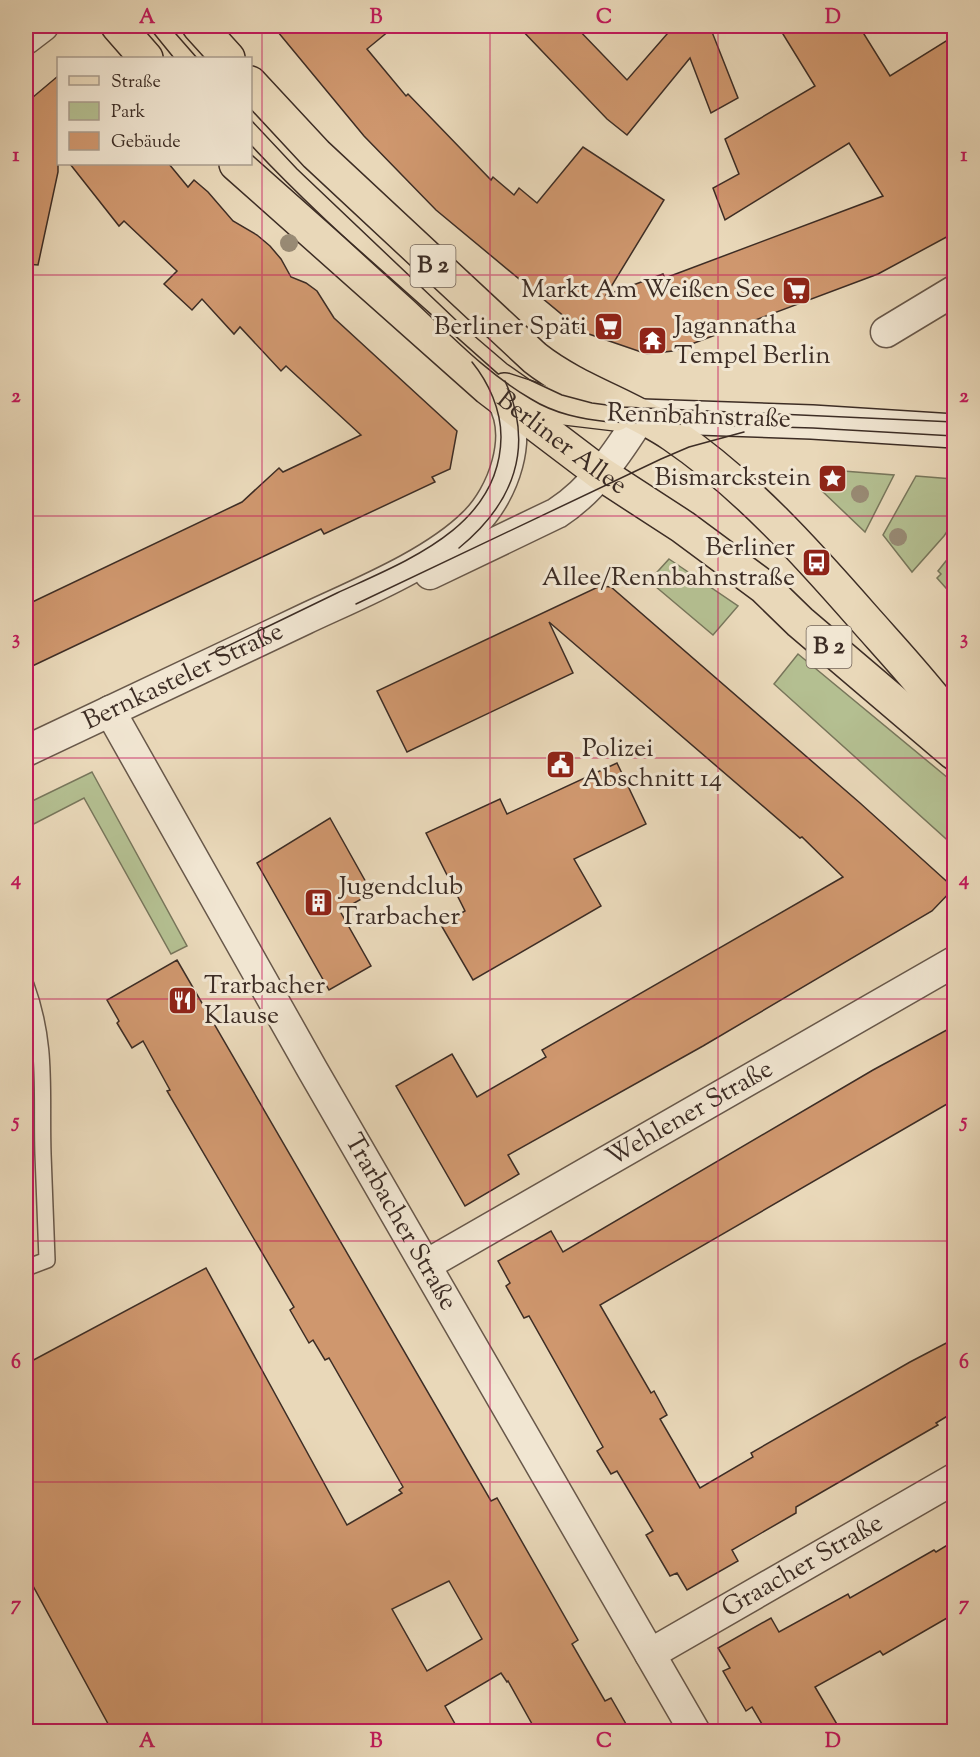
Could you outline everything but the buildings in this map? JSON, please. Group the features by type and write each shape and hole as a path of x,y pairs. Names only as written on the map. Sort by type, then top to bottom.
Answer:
{"main road":[{"path":"118,26 145,57"},
{"path":"199,26 227,57"},
{"name":"Berliner Allee","path":"252,85 316,154 535,358 562,378 641,416 689,447 750,498 816,563 934,697 954,724"},
{"name":"Berliner Allee","path":"237,165 501,398 600,473 683,527 764,587 800,622 954,753"},
{"name":"Rennbahnstraße","path":"456,359 486,381 531,400 580,411 954,431"}],"street":[{"path":"26,39 43,26"},
{"path":"886,332 954,291"},
{"name":"Bernkasteler Straße","path":"26,751 342,602 425,560 461,535 485,512 499,488 508,461 509,428 506,408 501,398"},
{"name":"Bernkasteler Straße","path":"342,602 424,577 558,513 580,497 641,416"},
{"name":"Trarbacher Straße","path":"110,711 300,1048 695,1731"},
{"name":"Wehlener Straße","path":"426,1264 954,962"},
{"name":"Graacher Straße","path":"650,1654 954,1479"}],"lane":[{"path":"26,986 38,1028 42,1053 47,1260 26,1268"}],"green space":[{"path":"843,471 894,475 865,532 822,491 832,478"},
{"path":"916,476 953,479 954,521 944,536 912,572 883,535"},
{"path":"954,551 954,597 937,578 941,574 938,571"},
{"path":"669,559 738,606 713,635 649,581"},
{"path":"798,654 954,783 954,846 774,684"},
{"path":"92,772 187,946 171,954 84,798 26,828 26,804"}],"tram line":[{"path":"148,26 173,57"},
{"path":"169,26 196,57"},
{"path":"252,121 297,169 458,322 507,364 530,380 562,395 592,403 622,407 954,422"},
{"path":"252,146 309,204 469,352 515,389 559,412 609,422 813,428 954,436"},
{"path":"209,655 392,568 445,537 467,517 485,495 496,468 501,437 499,417 493,397 472,362"},
{"path":"459,548 494,512 506,493 514,472 518,451 518,429 514,405 505,381"},
{"path":"356,604 661,459 689,447 744,432"}],"place":[{"name":"Markt Am Weißen See","path":"796,290"},
{"name":"Berliner Späti","path":"608,327"},
{"name":"Jagannatha Tempel Berlin","path":"653,341"},
{"name":"Bismarckstein","path":"832,478"},
{"name":"Berliner Allee/Rennbahnstraße","path":"816,563"},
{"name":"Polizei Abschnitt 14","path":"561,764"},
{"name":"Jugendclub Trarbacher","path":"318,902"},
{"name":"Trarbacher Klause","path":"183,1001"}]}
